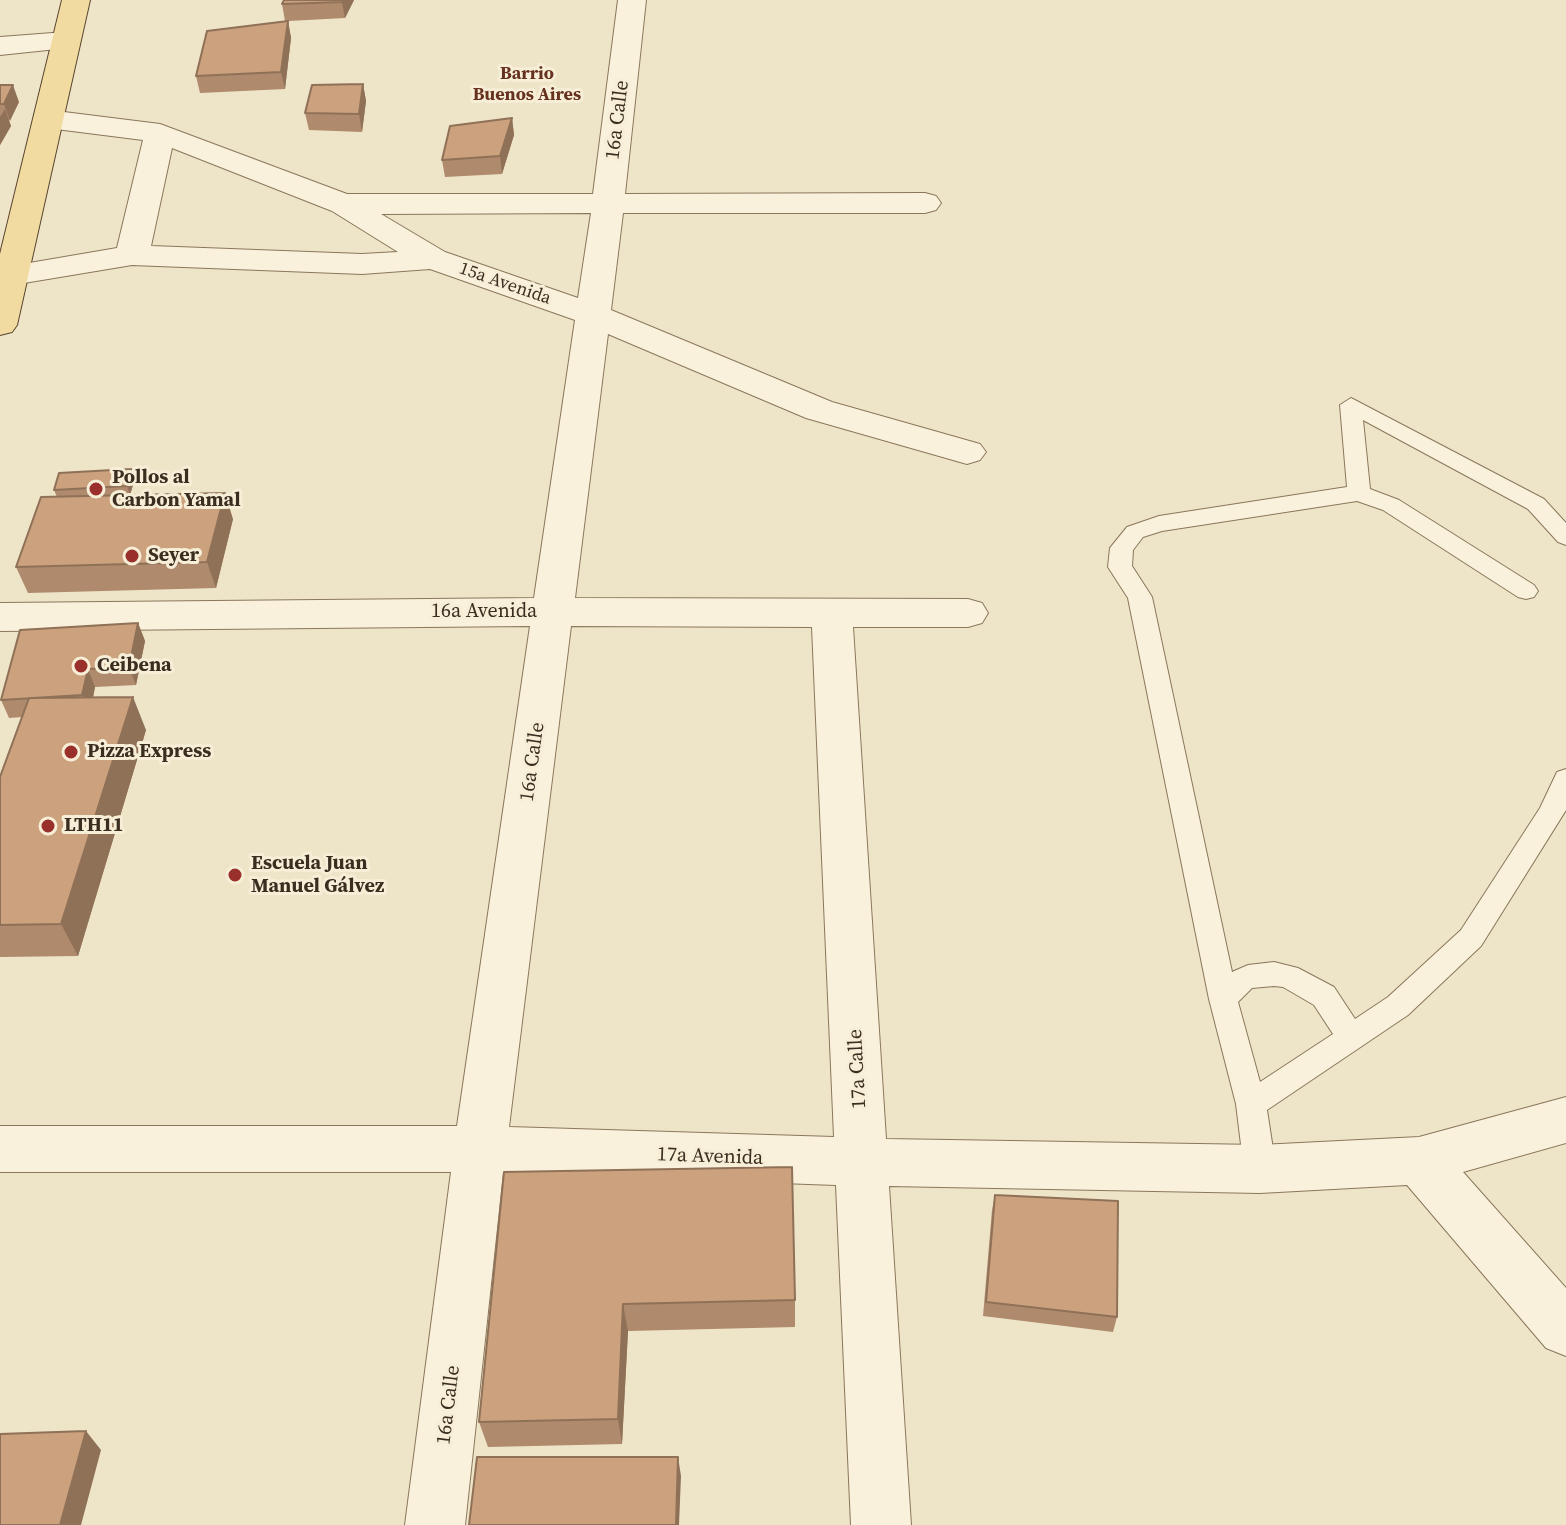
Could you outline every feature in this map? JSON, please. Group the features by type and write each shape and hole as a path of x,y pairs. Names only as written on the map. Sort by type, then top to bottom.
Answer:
{"main road":[{"path":"0,325 76,0"}],"street":[{"name":"16a Calle","path":"435,1525 480,1149 608,204 632,0"},
{"path":"0,46 66,41"},
{"name":"15a Avenida","path":"48,119 160,133 343,204 433,259 591,314 819,410 967,452"},
{"path":"132,255 160,133"},
{"path":"343,204 925,203"},
{"path":"12,275 132,255 362,264 433,259"},
{"name":"16a Avenida","path":"0,617 554,612 968,613"},
{"name":"17a Calle","path":"832,613 881,1525"},
{"name":"17a Avenida","path":"0,1149 480,1149 863,1162 1260,1169 1419,1161 1566,1120"},
{"path":"1419,1161 1566,1329"}],"lane":[{"path":"1359,493 1351,405 1536,504 1566,537"},
{"path":"1260,1169 1251,1104 1223,999 1140,597 1120,567 1119,557 1127,539 1146,527 1359,493 1391,505 1526,591"},
{"path":"1251,1104 1398,1006 1471,938 1552,812 1566,779"},
{"path":"1223,999 1238,982 1248,977 1288,976 1324,996 1351,1037"}],"building":[{"path":"284,0 343,0 282,4"},
{"path":"288,21 281,72 196,76 207,31"},
{"path":"363,84 359,114 305,113 312,85"},
{"path":"0,85 13,85 4,104 0,104"},
{"path":"512,118 500,156 442,160 450,126"},
{"path":"131,469 127,486 54,490 59,473"},
{"path":"225,493 207,562 16,567 41,497"},
{"name":"Ceibena","path":"138,623 129,667 88,669 82,695 1,700 20,630"},
{"path":"133,697 61,924 0,925 0,777 29,698"},
{"path":"792,1167 795,1300 623,1304 618,1419 479,1422 504,1172"},
{"path":"995,1195 1118,1201 1117,1317 986,1302"},
{"path":"86,1431 60,1525 0,1525 0,1434"},
{"path":"477,1457 678,1457 676,1525 469,1525"}],"place":[{"name":"Pollos al Carbon Yamal","path":"96,489"},
{"name":"Seyer","path":"132,556"},
{"name":"Ceibena","path":"81,666"},
{"name":"Pizza Express","path":"71,752"},
{"name":"LTH11","path":"48,826"},
{"name":"Escuela Juan Manuel Gálvez","path":"235,875"}],"district":[{"name":"Barrio Buenos Aires","path":"527,84"}]}
